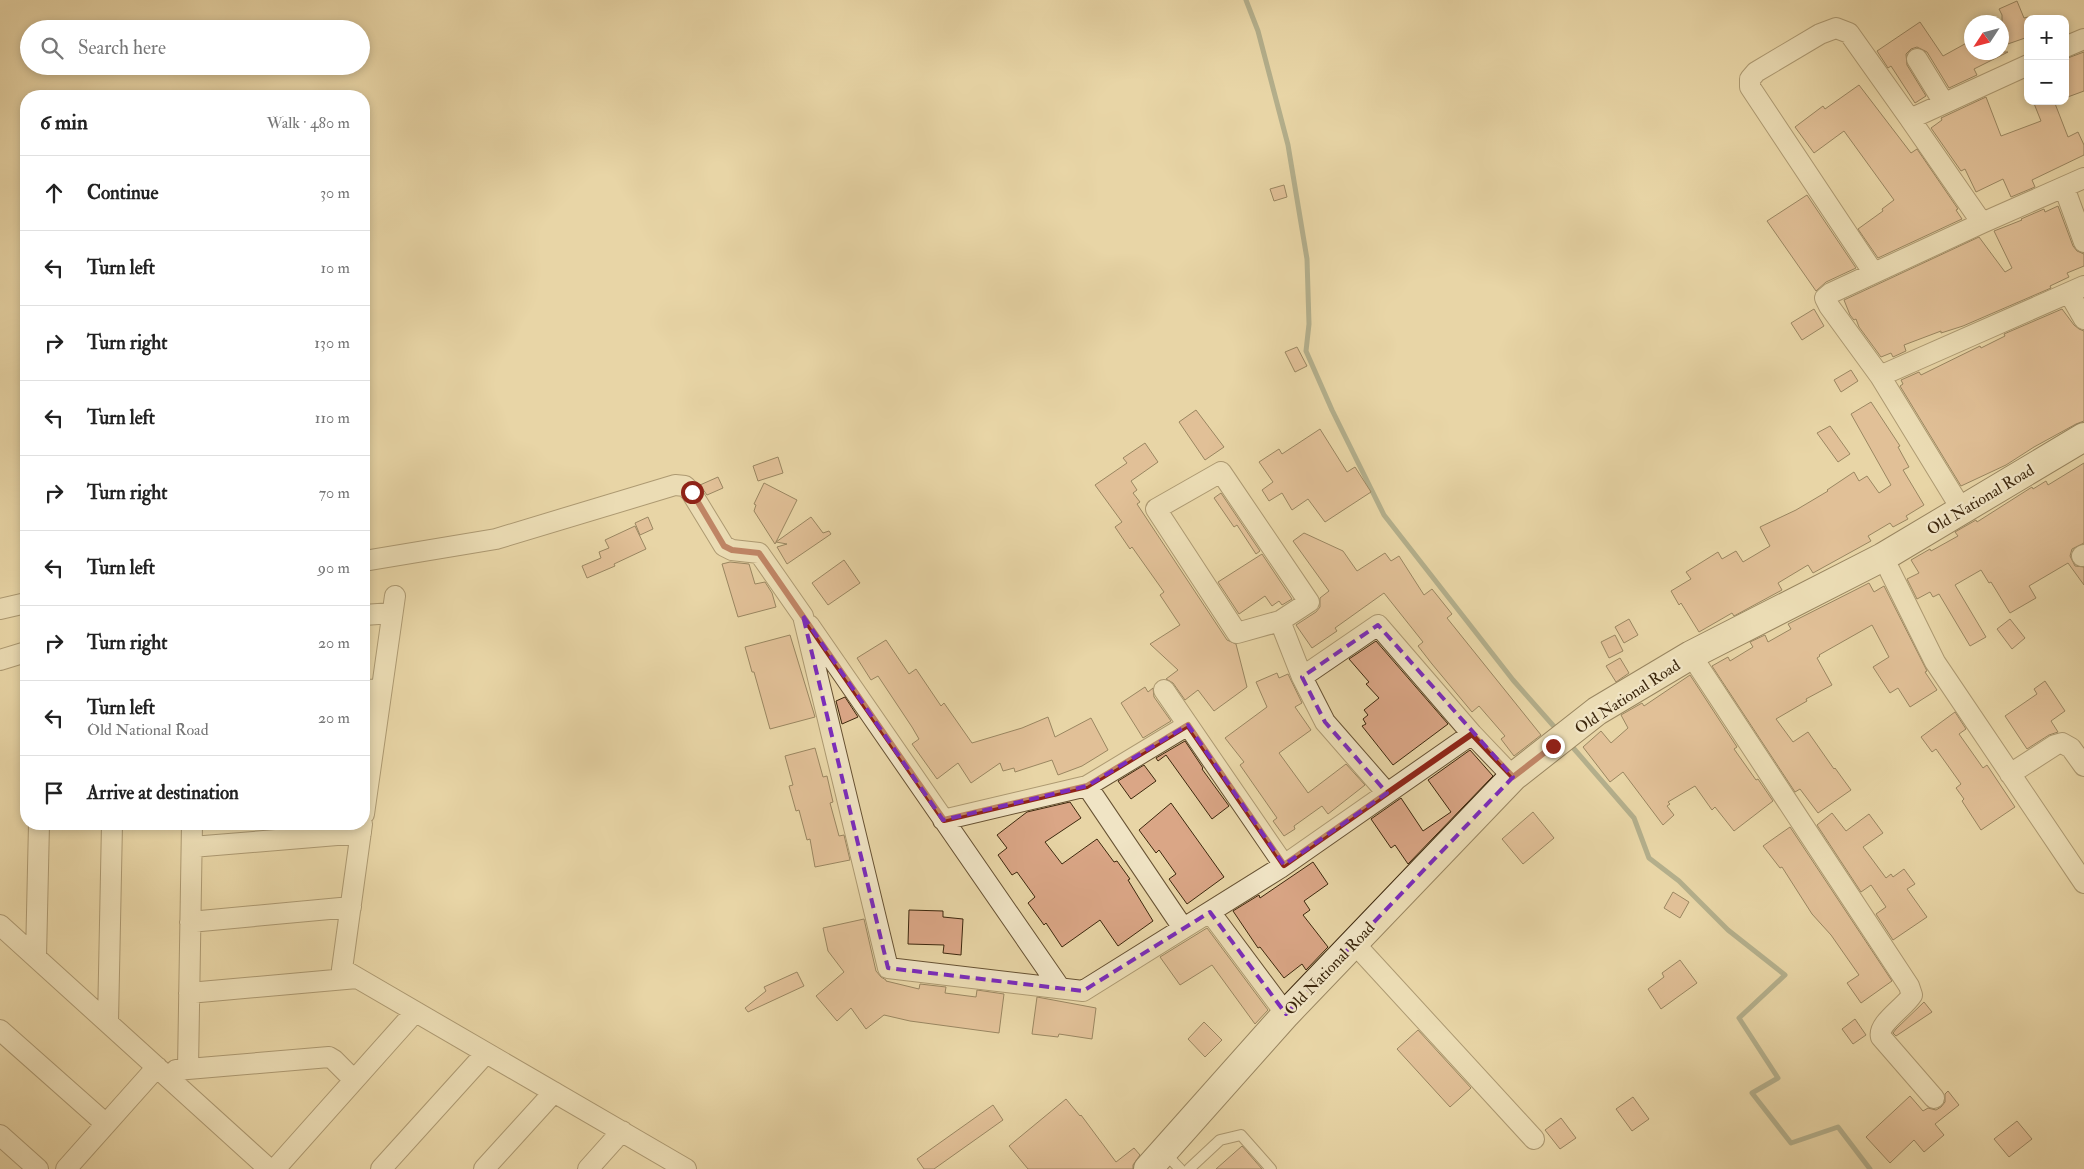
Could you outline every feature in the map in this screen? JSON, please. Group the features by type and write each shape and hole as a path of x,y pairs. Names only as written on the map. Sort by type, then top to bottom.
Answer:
{"main road":[{"name":"Old National Road","path":"1164,1163 1286,1014 1513,777 1597,711 1691,655 1882,557 2084,437"}],"street":[{"path":"1873,272 1750,87 1750,79 1756,72 1836,28 1849,33 1982,223"},
{"path":"2069,45 2084,39"},
{"path":"1918,59 1944,103"},
{"path":"1910,119 2024,67"},
{"path":"1962,510 1880,376 1825,298 1831,293 1873,272 2084,178"},
{"path":"2064,187 2084,242"},
{"path":"1880,376 2076,289 2084,319"},
{"path":"1221,472 1309,602 1280,621 1237,633 1156,509 1221,472"},
{"path":"370,560 496,539 675,485 685,486 692,492 724,546 732,550 759,553 1060,988"},
{"path":"1882,557 1935,662 2084,884"},
{"path":"0,609 20,604"},
{"path":"370,613 394,604 373,690 370,732"},
{"path":"803,616 888,968 1083,991 1284,865 1472,734"},
{"path":"1280,621 1302,677 1325,722 1387,793"},
{"path":"1302,677 1378,625 1472,734 1513,777"},
{"path":"0,660 20,654"},
{"path":"1691,655 1909,986 1912,995 1907,1004 1882,1026 1881,1037 1934,1098"},
{"path":"1164,690 1284,865"},
{"path":"944,820 1087,786 1188,725"},
{"path":"2010,774 2055,745 2062,743 2071,748 2084,766"},
{"path":"1087,786 1183,928"},
{"path":"36,957 39,830"},
{"path":"108,1022 112,830"},
{"path":"188,1069 192,830"},
{"path":"192,847 318,830"},
{"path":"361,830 342,969 686,1169"},
{"path":"190,922 350,907"},
{"path":"1210,912 1286,1014"},
{"path":"0,925 269,1169"},
{"path":"1354,943 1534,1139"},
{"path":"189,993 357,978"},
{"path":"274,1169 415,1012"},
{"path":"0,1030 106,1124"},
{"path":"381,1169 486,1053"},
{"path":"66,1169 159,1069 188,1069 329,1057 354,1080"},
{"path":"484,1169 554,1092"},
{"path":"588,1169 622,1131"},
{"path":"0,1135 38,1169"}],"lane":[{"path":"1189,1169 1220,1140 1241,1135 1271,1169"}],"highlighted area":[{"path":"803,616 943,820 1087,786 1188,725 1284,865 1387,793 1325,722 1302,677 1378,625 1513,777 1286,1014 1210,912 1083,991 888,968"}],"building":[{"path":"2017,1 2024,18 2024,38 2009,44 2009,15 2002,15 1999,9"},
{"path":"1920,22 1943,56 1964,44 1964,60 1992,60 1974,69 1977,75 1949,88 1927,52 1917,47 1911,49 1906,54 1907,65 1926,96 1915,103 1891,66 1888,68 1877,51"},
{"path":"2084,52 2084,91 2069,97 2069,60 2069,58"},
{"path":"1859,85 1911,153 1917,149 1958,209 1956,210 1962,219 1878,258 1858,229 1883,211 1882,209 1894,200 1844,131 1814,153 1795,127 1823,106 1825,109"},
{"path":"1986,97 2001,136 2041,121 2035,105 2056,105 2068,137 2078,132 2084,145 2084,155 2032,180 2035,187 2011,197 2003,179 1976,192 1965,169 1961,171 1931,128 1942,120 1941,118"},
{"path":"1284,185 1287,197 1274,201 1270,189"},
{"path":"1807,195 1856,268 1826,282 1816,291 1767,221"},
{"path":"2058,206 2073,246 2077,251 2084,254 2084,266 2067,273 2069,277 2050,286 2051,288 1963,326 1941,333 1941,331 1904,345 1906,351 1893,357 1891,353 1881,357 1859,327 1856,319 1854,320 1850,315 1844,300 1979,237 2005,272 2012,268 1994,231 2044,209 2045,212"},
{"path":"1814,309 1824,326 1802,340 1791,323"},
{"path":"2062,309 2074,325 2084,331 2084,421 2034,447 2006,465 1961,486 1900,386 1903,384 1901,380 1919,372 1921,375 1980,346 1981,348 2005,336 2004,334"},
{"path":"1297,347 1307,366 1295,372 1285,352"},
{"path":"1851,370 1858,381 1841,392 1834,380"},
{"path":"1871,402 1900,446 1898,447 1909,467 1903,470 1924,505 1906,516 1908,519 1893,527 1890,523 1868,536 1871,541 1813,573 1808,565 1778,583 1782,590 1734,616 1732,613 1699,632 1671,591 1691,579 1686,572 1718,552 1722,559 1736,551 1743,562 1770,546 1760,527 1796,510 1828,491 1854,472 1859,481 1867,476 1879,493 1891,485 1851,414"},
{"path":"1196,410 1224,447 1205,460 1179,422"},
{"path":"1830,426 1850,454 1838,462 1817,433"},
{"path":"1320,429 1347,472 1355,467 1371,492 1325,522 1308,499 1292,510 1282,493 1269,501 1262,490 1273,482 1259,462 1279,449 1282,454"},
{"path":"1145,443 1158,462 1131,481 1137,490 1133,493 1140,502 1137,504 1227,640 1236,644 1247,687 1214,711 1198,690 1185,700 1173,683 1166,679 1178,670 1150,644 1180,625 1160,595 1164,592 1132,547 1130,549 1115,527 1122,522 1095,485 1127,463 1123,458"},
{"path":"778,457 783,473 758,481 753,466"},
{"path":"2084,463 2084,543 2072,549 2070,556 2075,566 2084,567 2084,585 2068,563 2029,586 2036,598 2010,613 1991,582 1989,583 1981,570 1955,585 1986,637 1970,646 1939,594 1933,597 1930,592 1917,599 1907,579 1919,573 1911,560 1958,536 1955,532 1976,520 1977,522 2032,487 2033,489 2046,481 2048,485"},
{"path":"718,477 723,488 707,495 700,485"},
{"path":"764,483 797,500 775,544 754,511 756,505 754,504"},
{"path":"1221,493 1260,551 1256,554 1237,525 1234,527 1214,498"},
{"path":"648,517 653,529 640,535 635,523"},
{"path":"811,517 823,533 829,531 831,534 787,564 777,547 787,544 776,542"},
{"path":"635,526 646,549 614,564 615,566 587,578 582,566 601,558 599,552 609,548 605,540"},
{"path":"1304,533 1343,551 1357,571 1385,553 1391,561 1399,556 1424,595 1432,589 1452,614 1447,618 1541,735 1514,756 1501,739 1505,736 1479,706 1472,712 1432,664 1418,646 1423,642 1384,593 1335,628 1337,631 1312,648 1296,625 1316,612 1320,607 1320,598 1329,591 1293,541"},
{"path":"1262,554 1292,599 1282,605 1279,601 1272,606 1265,596 1239,614 1218,582"},
{"path":"844,560 860,583 828,605 812,583"},
{"path":"730,562 749,564 755,584 765,582 772,593 776,607 738,617 722,564"},
{"path":"1869,583 1874,592 1884,586 1927,671 1925,672 1937,690 1910,707 1898,688 1890,693 1873,667 1889,657 1872,625 1819,655 1817,658 1832,685 1806,699 1807,701 1776,719 1793,742 1808,732 1851,790 1818,813 1800,789 1795,792 1712,666 1728,657 1730,661 1753,647 1750,642 1765,635 1768,642 1791,629 1788,624"},
{"path":"1629,619 1638,635 1624,643 1615,627"},
{"path":"2010,619 2025,638 2012,649 1997,629"},
{"path":"790,635 815,717 770,729 745,647"},
{"path":"1615,635 1623,651 1609,658 1601,642"},
{"path":"886,640 909,674 916,669 941,706 944,703 972,743 1022,728 1048,717 1055,737 1091,718 1108,750 1082,766 1058,775 1052,760 1015,772 1014,768 1003,771 1000,763 971,783 958,763 937,779 912,744 919,739 912,727 878,676 871,680 857,658"},
{"path":"1376,641 1448,724 1393,765 1362,726 1366,724 1363,719 1368,715 1364,710 1379,698 1366,684 1369,682 1349,659"},
{"path":"1620,658 1629,673 1616,682 1606,666"},
{"path":"1277,673 1279,678 1288,674 1302,703 1295,707 1311,730 1279,753 1308,793 1346,764 1365,785 1328,814 1322,806 1294,826 1295,829 1284,836 1273,821 1277,818 1240,765 1244,762 1225,738 1267,707 1256,682"},
{"path":"1690,675 1737,747 1734,749 1773,801 1734,831 1715,807 1712,810 1695,786 1668,802 1670,804 1667,806 1674,815 1663,825 1623,772 1610,782 1583,747 1601,731 1611,743 1628,728 1621,715 1642,703 1644,706"},
{"path":"2045,681 2065,711 2051,721 2058,732 2049,735 2027,749 2005,716 2037,694 2034,689"},
{"path":"1145,687 1148,692 1153,688 1154,697 1171,721 1143,738 1121,703"},
{"path":"845,697 858,717 842,724 836,701"},
{"path":"1955,712 1966,729 1959,734 1983,768 1987,765 2015,807 1981,830 1956,788 1961,784 1936,749 1932,752 1921,737"},
{"path":"1185,741 1202,769 1229,806 1212,819 1166,755 1158,761 1156,758"},
{"path":"815,748 823,777 827,776 833,802 830,803 839,836 844,835 850,860 815,867 810,839 807,840 799,810 796,811 789,786 793,785 785,756"},
{"path":"1470,750 1493,776 1408,864 1395,845 1391,848 1371,819 1401,798 1423,831 1451,812 1428,780"},
{"path":"1144,765 1156,781 1131,799 1118,781"},
{"path":"1070,802 1081,818 1045,842 1062,864 1097,839 1114,862 1117,861 1130,879 1128,880 1153,921 1118,946 1100,920 1062,947 1046,923 1044,925 1028,903 1035,897 1017,872 1012,875 998,855 1007,848 997,835 1027,812"},
{"path":"1171,803 1224,877 1187,904 1169,879 1176,874 1159,850 1156,853 1139,830"},
{"path":"1533,812 1554,838 1523,864 1502,839"},
{"path":"1832,813 1846,831 1869,814 1883,833 1863,847 1886,878 1891,874 1893,877 1904,869 1915,884 1907,889 1927,917 1893,940 1876,914 1886,907 1871,885 1861,892 1817,825"},
{"path":"1790,827 1892,981 1861,1003 1847,983 1859,975 1831,935 1812,914 1782,867 1780,868 1763,846"},
{"path":"1313,862 1328,884 1304,901 1310,910 1303,915 1328,947 1306,970 1302,964 1284,978 1260,947 1258,948 1233,911 1259,895 1260,898"},
{"path":"1673,892 1689,902 1680,918 1664,908"},
{"path":"909,910 943,911 943,917 963,919 961,955 943,953 944,945 908,944"},
{"path":"864,919 876,971 881,977 886,981 919,989 920,984 946,987 945,993 976,997 977,990 1004,994 999,1033 910,1021 884,1015 866,1029 851,1008 837,1021 816,996 844,972 828,951 823,928"},
{"path":"1207,928 1268,1010 1255,1024 1212,965 1180,985 1160,957"},
{"path":"1680,960 1697,983 1661,1009 1648,989 1664,977 1662,973"},
{"path":"797,972 804,986 748,1012 745,1008 766,991 764,987"},
{"path":"1037,997 1096,1008 1092,1039 1059,1034 1058,1037 1032,1034"},
{"path":"1924,1002 1932,1012 1896,1036 1893,1033 1896,1029"},
{"path":"1855,1019 1866,1035 1853,1044 1842,1029"},
{"path":"1204,1022 1222,1040 1205,1057 1188,1039"},
{"path":"1418,1030 1471,1088 1450,1107 1397,1049"},
{"path":"1948,1091 1959,1105 1935,1124 1944,1135 1924,1152 1914,1140 1890,1163 1866,1137 1910,1096 1923,1111 1928,1108 1936,1110 1945,1102 1945,1094"},
{"path":"1633,1097 1649,1119 1632,1131 1616,1109"},
{"path":"1066,1099 1081,1115 1116,1162 1134,1148 1140,1155 1133,1165 1133,1169 1028,1169 1009,1146"},
{"path":"993,1105 1003,1120 934,1169 924,1169 917,1159"},
{"path":"1561,1118 1576,1138 1560,1149 1545,1130"},
{"path":"2017,1121 2032,1139 2009,1157 1994,1139"},
{"path":"1242,1146 1262,1169 1216,1169"}],"waterway":[{"path":"1246,0 1258,31 1288,145 1307,259 1309,324 1306,351 1332,410 1384,515 1513,680 1558,731"},
{"path":"1569,743 1634,818 1649,858 1679,881 1728,930 1785,975 1739,1018 1778,1078 1752,1093 1791,1143 1838,1127 1870,1169"}],"route":[{"path":"692,492 718,539 724,546 732,550 759,553 944,820 1087,786 1188,725 1284,865 1472,734 1513,777 1553,746"}]}
